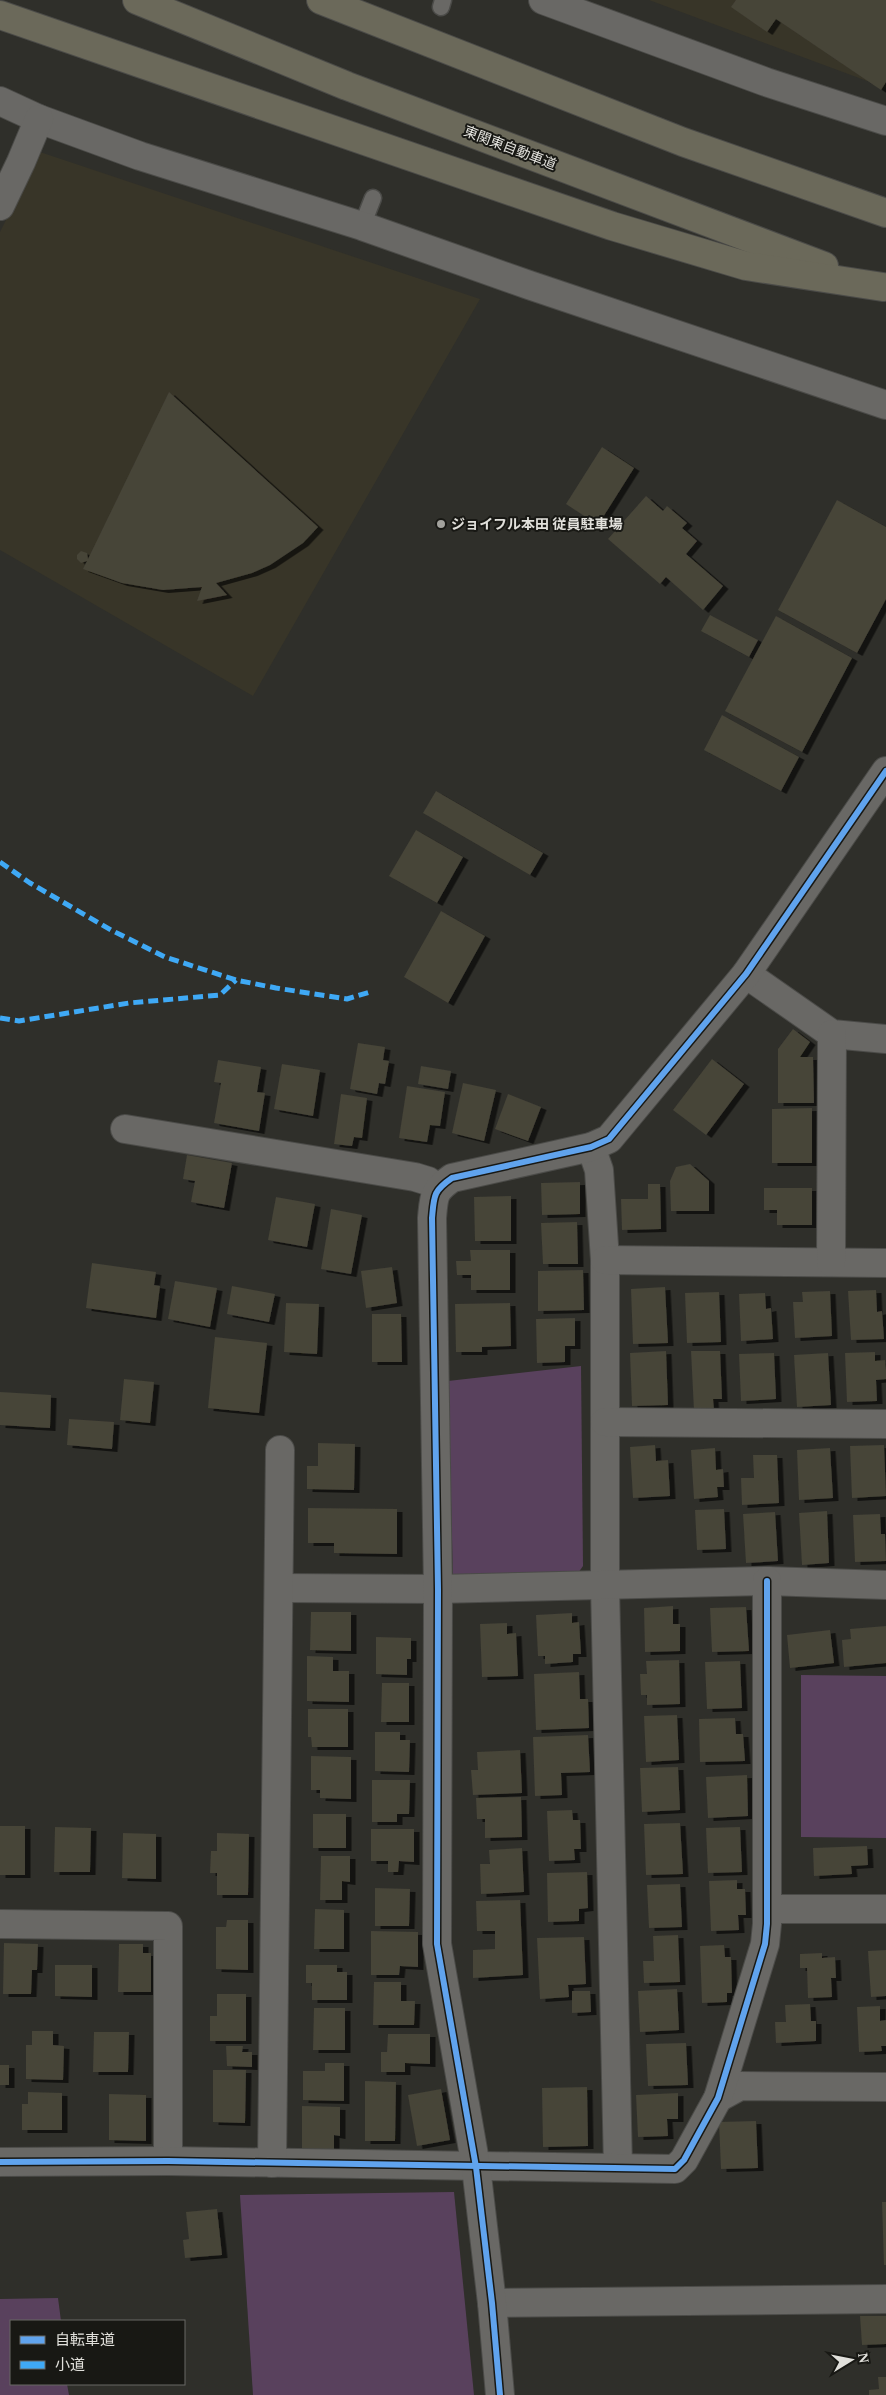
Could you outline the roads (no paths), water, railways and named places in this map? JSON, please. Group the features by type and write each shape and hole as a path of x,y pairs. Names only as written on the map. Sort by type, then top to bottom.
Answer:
{"highway":[{"name":"東関東自動車道","path":"138,0 356,89 884,288"},
{"path":"321,0 683,142 886,212"},
{"path":"0,15 612,226 746,266 884,288"}],"street":[{"path":"544,0 766,82 886,121"},
{"path":"0,102 140,156 362,226 529,285 886,404"},
{"path":"0,206 39,118"},
{"path":"500,2395 492,2303 476,2167 437,1944 438,1589 433,1201 438,1188 452,1178 591,1147 609,1140 746,974 886,771"},
{"path":"746,974 832,1034 886,1039"},
{"path":"831,1262 832,1034"},
{"path":"125,1129 415,1177 428,1181 438,1188"},
{"path":"591,1147 599,1170 605,1260 605,1586 618,2167"},
{"path":"605,1260 886,1263"},
{"path":"605,1422 886,1424"},
{"path":"272,2163 280,1450"},
{"path":"279,1588 438,1589 767,1581 886,1585"},
{"path":"0,2162 168,2161 674,2169 684,2160 718,2098 765,1944 767,1909 767,1581"},
{"path":"767,1909 886,1909"},
{"path":"0,1924 168,1926 168,2161"},
{"path":"718,2098 740,2086 886,2087"},
{"path":"492,2303 886,2299"}],"lane":[{"path":"362,226 373,198"}],"place":[{"name":"ジョイフル本田 従員駐車場","path":"441,524"}]}
